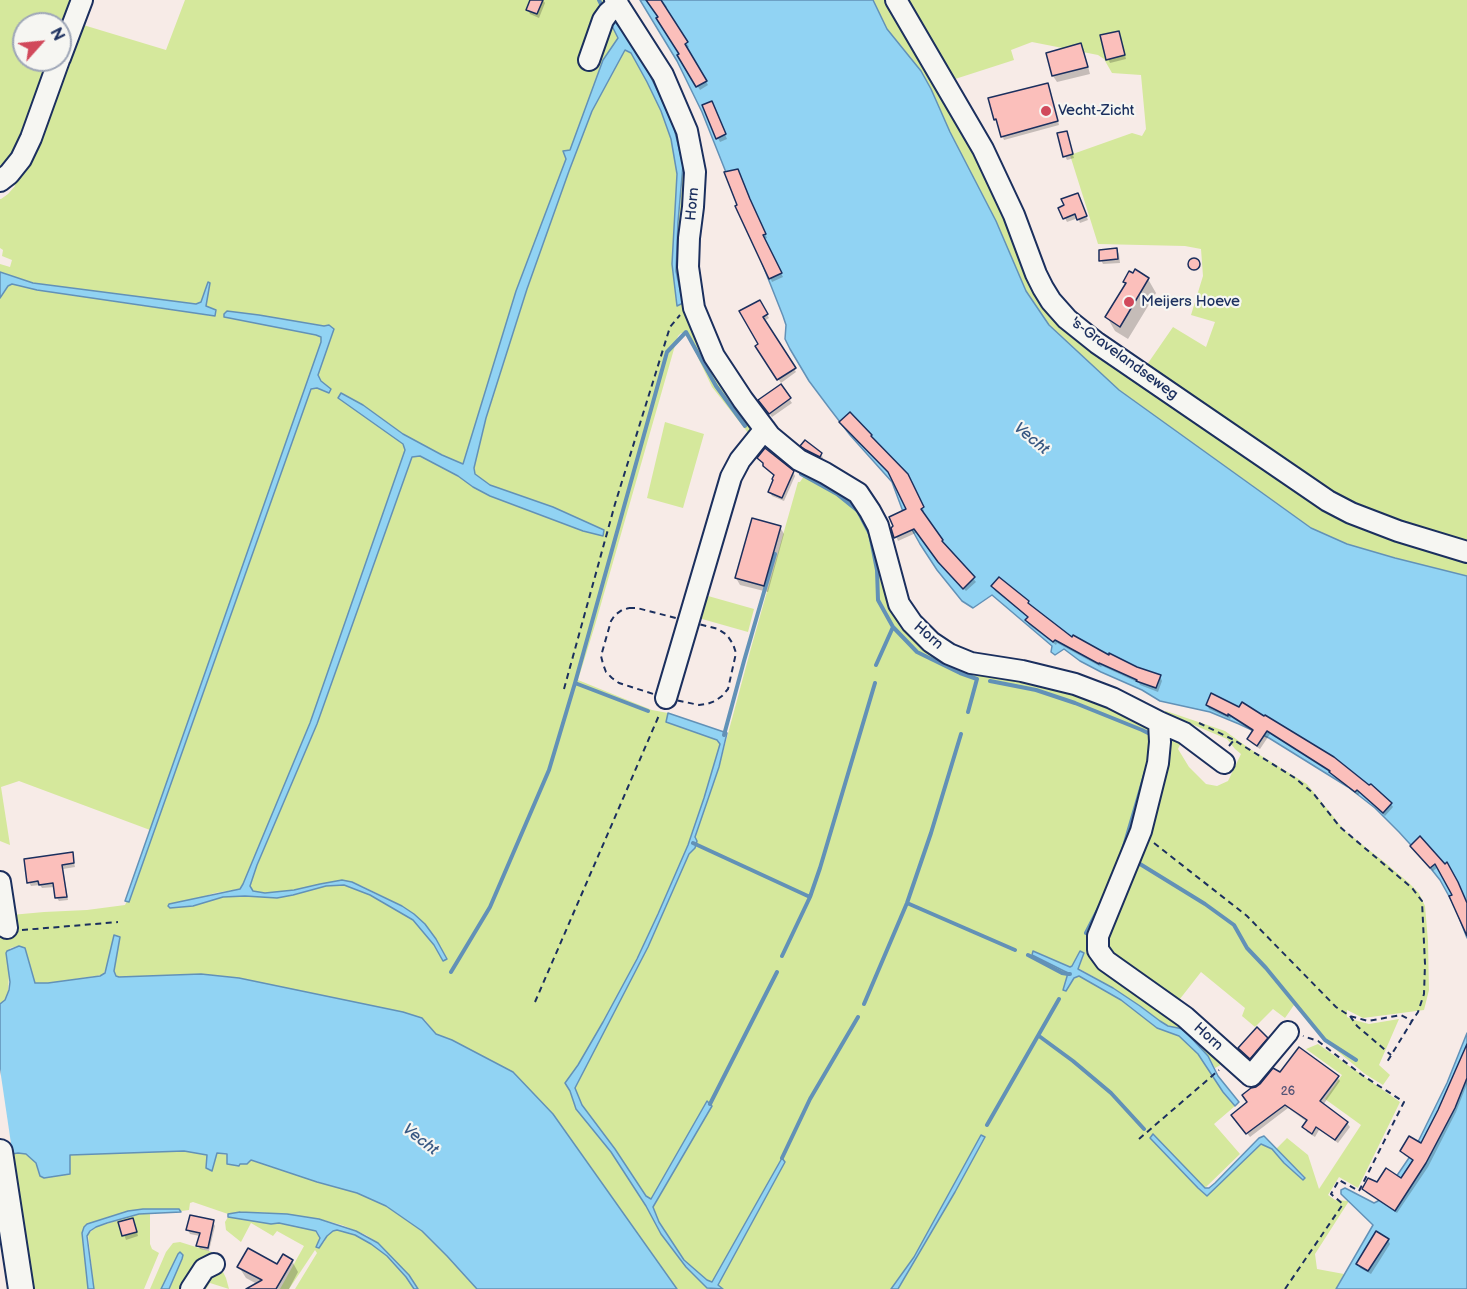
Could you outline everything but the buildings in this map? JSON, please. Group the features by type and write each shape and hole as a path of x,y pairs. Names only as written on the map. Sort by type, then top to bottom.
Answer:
{"main road":[{"path":"1,1160 21,1289"}],"street":[{"path":"72,25 81,0"},
{"name":"'s-Gravelandseweg","path":"896,0 983,149 1014,216 1043,288 1051,301 1067,318 1097,343 1328,501 1351,513 1398,531 1467,552"},
{"path":"588,60 603,20 616,2"},
{"name":"Horn","path":"616,2 663,75 687,131 695,172 688,267 694,308 714,356 770,436 799,460 858,493 878,526 899,604 912,623 931,642 949,654 971,663 1022,671 1075,684 1112,698 1159,722 1158,763 1141,831 1098,936 1098,950 1106,961 1185,1017 1251,1076 1288,1032"},
{"path":"0,181 21,159 55,72"},
{"path":"666,698 731,477 740,460 765,429"},
{"path":"1159,722 1184,733 1222,762"},
{"path":"0,882 7,928"},
{"path":"191,1289 204,1269 214,1264"}],"path":[{"path":"564,689 615,504 670,327 681,314 694,308"},
{"path":"535,1002 666,698"},
{"path":"1222,762 1234,740 1295,778 1312,793 1340,827 1403,880 1422,901 1424,994 1418,1012 1387,1062"},
{"path":"1141,831 1247,916 1336,1007 1350,1016 1368,1021 1401,1015 1412,1022"},
{"path":"7,928 14,931 118,922"},
{"path":"1350,1016 1357,1026 1391,1055"},
{"path":"1285,1289 1343,1204 1330,1194 1339,1180 1359,1191 1404,1102 1362,1075 1318,1041 1288,1032"},
{"path":"1139,1139 1218,1071"}],"green space":[{"path":"0,0 70,0 65,12 12,12 12,72 43,72 11,160 0,170"},
{"path":"185,0 608,0 660,76 690,167 685,271 756,427 749,434 712,387 690,341 685,334 681,333 674,349 578,680 652,710 668,713 666,722 718,740 720,744 688,845 658,914 603,1022 565,1083 581,1103 575,1088 648,947 689,854 695,848 695,837 719,767 798,482 806,473 862,506 909,632 1077,691 1156,728 1145,798 1090,944 1228,1061 1215,1068 1208,1056 1183,1029 1168,1026 1113,988 1078,968 1084,954 1081,952 1070,967 1034,951 1068,973 1063,990 1066,991 1075,977 1079,976 1121,1000 1157,1028 1179,1036 1198,1054 1235,1106 1214,1124 1240,1154 1205,1188 1153,1134 1150,1138 1207,1196 1261,1144 1272,1149 1303,1180 1305,1177 1276,1149 1287,1138 1308,1155 1319,1189 1361,1125 1325,1099 1342,1075 1306,1049 1318,1044 1400,1102 1358,1188 1339,1177 1328,1195 1335,1200 1349,1201 1315,1254 1317,1269 1344,1274 1336,1289 677,1289 553,1114 513,1072 436,1034 425,1020 403,1012 239,978 201,974 119,977 114,971 120,937 103,975 48,983 35,983 25,948 19,946 10,948 8,995 0,1004 0,916 87,910 125,905 127,901 129,902 311,389 317,388 329,393 318,375 334,329 329,325 227,311 224,314 225,317 316,335 321,337 321,342 150,830 19,781 1,787 10,845 0,841 0,298 12,284 37,290 214,316 215,310 206,306 210,283 208,282 201,302 196,304 33,283 0,272 0,264 10,267 12,260 2,256 3,250 0,248 0,199 15,186 12,182 59,72 72,72 72,43 80,24 166,50","holes":["631,53 643,62 674,128 682,185 676,271 683,303 677,306 672,264 677,174 671,139 661,111","341,394 363,405 403,434 463,464 490,485 553,507 604,530 602,535 583,531 490,496 420,456 412,457 317,724 257,865 250,886 253,891 265,893 294,890 342,880 362,886 402,906 414,914 436,939 447,958 443,960 413,920 370,895 344,885 326,886 293,895 223,897 193,906 189,901 215,893 240,889 310,723 405,450 403,444"]},
{"path":"873,0 890,0 982,159 1036,288 1366,529 1400,542 1467,558 1467,576 1347,544 1311,528 1119,390 1049,325 1026,291 996,221 950,132 931,89 921,71 887,29"},
{"path":"904,0 1467,0 1467,548 1359,510 1144,369 1173,327 1206,347 1215,322 1191,315 1203,276 1201,249 1185,246 1098,244 1070,155 1132,133 1142,136 1146,129 1141,75 1112,73 1104,59 1098,55 1032,42 1011,50 1014,60 952,80"},
{"path":"665,422 704,434 683,508 647,498"},
{"path":"701,594 754,609 748,632 695,617"},
{"path":"1166,711 1225,731 1307,784 1345,831 1419,893 1425,906 1428,941 1429,990 1424,1010 1363,1018 1347,1010 1347,1017 1369,1024 1399,1019 1379,1065 1390,1075 1383,1085 1365,1074 1329,1044 1294,1005 1285,1018 1273,1009 1255,1027 1242,1016 1245,1008 1201,972 1176,1004 1115,960 1103,943 1168,731 1184,736 1178,749 1189,767 1206,784 1217,786 1228,781 1241,754 1227,739 1189,723 1171,722 1151,714"},
{"path":"184,1151 207,1155 212,1171 217,1153 227,1155 227,1163 239,1164 250,1160 357,1193 386,1206 422,1231 477,1289 418,1289 409,1275 378,1243 342,1225 287,1214 250,1212 228,1214 193,1202 190,1203 189,1210 128,1211 87,1224 82,1233 88,1289 31,1289 12,1167 14,1166 13,1154 26,1154 36,1163 39,1174 70,1174 70,1155"},
{"path":"139,1214 150,1214 150,1244 152,1249 159,1253 144,1289 94,1289 88,1234 96,1227"},
{"path":"228,1217 312,1229 317,1231 320,1238 317,1247 333,1231 355,1235 387,1256 414,1289 295,1289 317,1253 315,1250 289,1289 280,1289 304,1246 277,1231 273,1236 251,1223 241,1242 226,1230 225,1222"},
{"path":"180,1242 212,1252 211,1255 188,1289 169,1289 182,1259 178,1254 161,1289 150,1289 166,1252 173,1243"},
{"path":"219,1270 223,1272 229,1289 210,1283 206,1289 194,1289"}],"water":[{"name":"Vecht","path":"640,0 873,0 887,29 921,71 931,89 950,132 996,221 1026,291 1049,325 1119,390 1311,528 1347,544 1467,576 1467,938 1455,907 1440,880 1399,832 1375,808 1348,787 1269,738 1239,724 1210,712 1160,701 1080,661 1064,649 1055,655 1051,652 1052,646 992,595 973,608 962,601 920,544 905,517 892,482 830,409 809,381 790,349 785,339 786,325 783,316 702,112 677,61"},
{"path":"614,20 643,61 674,128 683,165 676,271 683,303 677,306 672,264 677,174 671,139 647,82 631,53 625,50 592,111 569,171 527,289 486,418 474,468 475,474 490,485 553,507 604,530 603,536 583,531 490,496 420,456 412,457 317,724 250,886 253,891 265,893 294,890 342,880 352,882 414,914 436,939 447,959 443,961 434,945 413,920 370,895 344,885 326,886 277,898 223,897 193,906 170,908 169,904 240,889 243,884 310,723 405,450 403,444 338,398 341,393 363,405 403,434 463,464 516,291 566,159 563,151 570,150 603,60 618,38 610,22"},
{"path":"0,272 33,283 196,304 201,302 208,282 210,283 206,306 216,310 215,316 37,290 12,284 0,298"},
{"path":"227,311 329,325 334,329 318,375 321,381 331,389 329,393 317,388 311,389 129,902 125,901 321,342 321,337 316,335 224,317"},
{"path":"668,713 727,733 719,767 695,837 697,841 695,848 689,854 648,947 575,1088 582,1105 646,1196 651,1199 707,1101 712,1106 653,1207 659,1222 684,1260 712,1282 782,1158 785,1162 718,1285 723,1289 707,1288 686,1267 661,1234 611,1152 576,1109 565,1083 603,1022 658,914 688,845 720,744 717,740 666,722"},
{"name":"Vecht","path":"114,935 120,937 114,971 116,976 201,974 239,978 403,1012 422,1018 436,1034 513,1072 553,1114 677,1289 477,1289 422,1231 386,1206 357,1193 251,1160 239,1166 227,1164 227,1154 217,1153 212,1171 206,1168 207,1155 184,1151 70,1155 70,1174 44,1178 40,1176 36,1163 26,1154 0,1156 0,1004 5,1000 9,990 7,951 19,946 25,948 35,983 100,976 105,973"},
{"path":"1033,951 1070,967 1080,951 1084,953 1078,969 1113,988 1168,1026 1183,1029 1208,1056 1218,1076 1239,1102 1235,1106 1198,1054 1179,1036 1157,1028 1121,1000 1079,976 1074,978 1066,991 1063,990 1068,973 1032,955"},
{"path":"1467,1033 1467,1289 1336,1289 1373,1225 1341,1194 1341,1190 1345,1188 1374,1203 1383,1196 1413,1152 1447,1083"},
{"path":"1153,1134 1205,1188 1215,1183 1259,1138 1264,1136 1305,1178 1303,1180 1272,1149 1261,1144 1207,1196 1150,1138"},
{"path":"981,1135 985,1137 955,1192 898,1289 891,1289 914,1257"},
{"path":"179,1209 181,1212 139,1214 107,1223 90,1231 87,1236 94,1289 88,1289 82,1233 84,1227 128,1211"},
{"path":"240,1212 287,1214 319,1219 356,1231 378,1243 409,1275 418,1289 414,1289 387,1256 355,1235 333,1231 319,1248 316,1247 320,1238 316,1231 279,1223 271,1224 228,1217 228,1214"},
{"path":"180,1252 183,1255 182,1259 169,1289 161,1289 178,1254"}],"pier":[{"path":"0,1069 13,1157 0,1159"}],"waterway":[{"path":"599,0 601,4"},
{"path":"451,972 490,907 549,770 667,352 686,332 716,386 745,426"},
{"path":"801,474 837,494 858,511 870,534 877,570 878,600 893,627 917,652 977,679 968,712"},
{"path":"724,735 775,554"},
{"path":"876,665 893,627"},
{"path":"990,681 1036,690 1075,703 1142,730 1150,734 1151,738"},
{"path":"575,683 648,711"},
{"path":"782,956 810,897 820,868 875,683"},
{"path":"864,1004 907,903 961,734"},
{"path":"1122,853 1146,771"},
{"path":"693,843 810,897"},
{"path":"1134,864 1140,864 1205,904 1234,925 1247,948 1325,1040 1356,1060"},
{"path":"1086,933 1102,902"},
{"path":"907,903 1015,950"},
{"path":"1028,955 1062,973 1070,974"},
{"path":"710,1104 777,972"},
{"path":"987,1125 1059,999"},
{"path":"782,1158 810,1099 858,1017"},
{"path":"1039,1036 1111,1093 1144,1129"}],"place":[{"name":"Vecht-Zicht","path":"1046,111"},
{"name":"Meijers Hoeve","path":"1129,302"}]}
